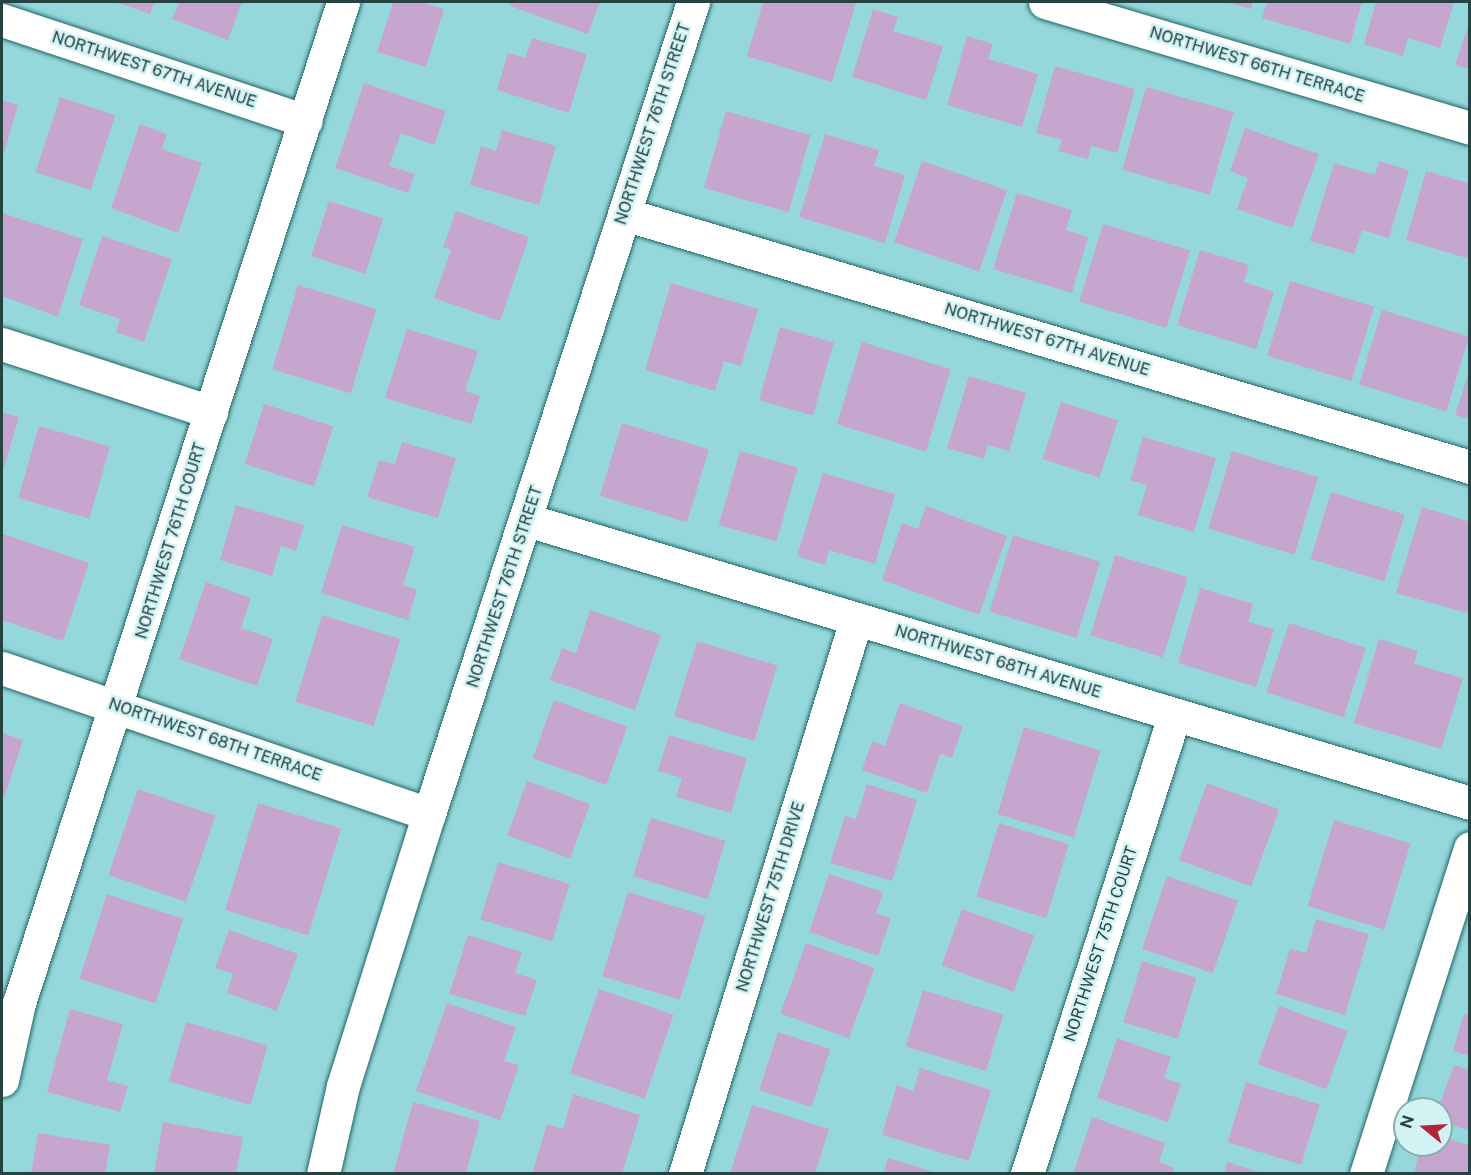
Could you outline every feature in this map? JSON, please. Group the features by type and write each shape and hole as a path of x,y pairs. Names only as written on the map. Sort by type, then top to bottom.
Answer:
{"street":[{"name":"NORTHWEST 76TH COURT","path":"2,1080 10,1000 118,706 343,2"},
{"name":"NORTHWEST 76TH STREET","path":"323,1173 344,1086 429,814 527,520 693,2"},
{"name":"NORTHWEST 66TH TERRACE","path":"1045,2 1470,128"},
{"name":"NORTHWEST 67TH AVENUE","path":"2,20 306,121"},
{"name":"NORTHWEST 67TH AVENUE","path":"624,214 1470,467"},
{"path":"2,344 211,412"},
{"name":"NORTHWEST 68TH AVENUE","path":"527,520 1470,803"},
{"name":"NORTHWEST 75TH DRIVE","path":"685,1173 856,620"},
{"name":"NORTHWEST 68TH TERRACE","path":"2,668 429,814"},
{"name":"NORTHWEST 75TH COURT","path":"1027,1173 1174,715"},
{"path":"1365,1173 1470,848"}],"building":[{"path":"115,2 154,2 150,14"},
{"path":"179,2 242,2 228,40 172,19"},
{"path":"393,2 420,2 444,9 426,67 377,52"},
{"path":"512,2 600,2 588,34 510,6"},
{"path":"763,2 856,3 832,82 747,56"},
{"path":"1225,2 1253,2 1251,9"},
{"path":"1267,2 1362,2 1350,44 1262,18"},
{"path":"1376,2 1454,2 1440,48 1408,38 1403,56 1364,44"},
{"path":"873,9 898,17 893,31 943,46 926,100 852,77"},
{"path":"1470,20 1470,69 1455,65"},
{"path":"967,36 993,44 988,59 1038,74 1022,127 947,105"},
{"path":"532,38 587,54 569,113 497,90 508,53 525,58"},
{"path":"1055,66 1135,89 1117,153 1091,146 1088,159 1058,151 1062,140 1036,133"},
{"path":"364,83 446,111 434,145 401,133 389,166 415,174 408,193 335,168"},
{"path":"1146,87 1233,112 1210,195 1122,170"},
{"path":"60,97 115,115 91,190 36,172"},
{"path":"2,100 18,105 2,160"},
{"path":"726,111 811,135 789,212 704,188"},
{"path":"140,124 167,134 162,149 202,163 178,233 111,208"},
{"path":"1245,128 1319,154 1292,228 1237,209 1248,178 1230,171"},
{"path":"502,130 556,146 539,205 470,185 481,146 496,151"},
{"path":"825,134 879,150 874,166 905,175 885,243 799,217"},
{"path":"922,161 1007,190 979,272 894,242"},
{"path":"1379,161 1409,170 1389,238 1362,230 1354,254 1310,241 1334,163 1375,175"},
{"path":"1426,171 1468,183 1470,259 1406,240"},
{"path":"1017,193 1072,210 1066,230 1088,237 1072,293 993,269"},
{"path":"329,201 383,219 365,274 311,256"},
{"path":"456,211 529,237 500,321 434,298 451,250 443,247"},
{"path":"2,213 83,239 58,317 2,296"},
{"path":"1103,224 1190,251 1166,328 1079,301"},
{"path":"102,236 172,259 144,342 116,332 120,319 79,305"},
{"path":"1200,250 1249,265 1244,282 1274,292 1256,349 1177,325"},
{"path":"1290,281 1374,307 1351,381 1267,356"},
{"path":"671,283 758,309 741,366 724,361 715,391 645,370"},
{"path":"298,285 376,309 351,393 272,369"},
{"path":"1382,310 1469,337 1446,411 1359,385"},
{"path":"780,327 834,342 813,415 759,400"},
{"path":"407,329 478,351 465,391 480,396 471,424 385,398"},
{"path":"862,342 951,369 926,451 837,424"},
{"path":"1470,369 1470,419 1455,415"},
{"path":"969,376 1026,393 1009,451 988,445 984,459 947,448"},
{"path":"1061,402 1118,421 1100,478 1042,459"},
{"path":"264,404 333,427 314,486 245,464"},
{"path":"2,412 19,417 2,473"},
{"path":"622,423 709,450 687,522 600,496"},
{"path":"39,426 110,446 89,518 18,498"},
{"path":"1143,437 1216,458 1194,532 1138,515 1147,485 1130,480"},
{"path":"402,442 456,458 438,518 367,497 379,460 395,464"},
{"path":"740,451 798,468 776,542 719,525"},
{"path":"1232,451 1318,477 1294,555 1208,528"},
{"path":"823,473 895,494 875,564 829,550 825,565 797,556"},
{"path":"1331,492 1405,515 1384,581 1311,559"},
{"path":"236,505 304,525 296,551 281,546 272,576 220,560"},
{"path":"926,506 1007,536 979,615 882,580 902,523 918,529"},
{"path":"1422,507 1470,522 1470,614 1396,593"},
{"path":"342,525 415,547 403,585 417,590 408,620 321,593"},
{"path":"3,534 89,563 63,641 2,620"},
{"path":"1013,535 1100,562 1077,638 990,612"},
{"path":"1115,555 1188,577 1163,658 1090,635"},
{"path":"206,582 251,598 241,628 273,639 257,686 179,659"},
{"path":"1200,588 1253,604 1248,622 1274,629 1256,687 1178,663"},
{"path":"590,610 661,635 635,710 550,680 562,648 576,653"},
{"path":"322,615 400,639 374,726 295,702"},
{"path":"1289,623 1366,648 1343,717 1266,692"},
{"path":"1379,639 1418,651 1414,664 1463,678 1441,749 1354,723"},
{"path":"697,641 777,666 754,741 674,717"},
{"path":"554,700 627,727 606,785 533,758"},
{"path":"900,703 963,726 952,758 940,754 927,793 862,770 872,741 885,746"},
{"path":"1024,727 1101,750 1074,837 997,814"},
{"path":"2,733 23,740 4,798 2,797"},
{"path":"669,735 747,758 731,813 676,797 682,778 658,771"},
{"path":"527,781 590,804 570,858 507,836"},
{"path":"1207,783 1279,809 1251,886 1179,860"},
{"path":"867,784 917,800 892,881 830,863 845,816 856,819"},
{"path":"138,789 216,816 186,902 108,875"},
{"path":"258,803 341,828 308,936 225,910"},
{"path":"651,818 726,841 708,899 633,876"},
{"path":"1334,820 1411,843 1384,929 1308,906"},
{"path":"999,823 1069,844 1046,918 976,897"},
{"path":"498,862 570,884 552,941 480,919"},
{"path":"829,874 883,892 876,913 891,918 878,956 809,932"},
{"path":"1167,876 1238,900 1213,973 1142,949"},
{"path":"628,892 705,916 680,1000 602,976"},
{"path":"107,894 183,919 156,1003 79,979"},
{"path":"962,909 1034,935 1014,992 941,965"},
{"path":"1316,919 1369,934 1345,1015 1276,994 1290,949 1306,953"},
{"path":"229,930 298,954 277,1011 227,993 233,974 215,968"},
{"path":"468,935 522,952 515,973 537,980 525,1016 449,994"},
{"path":"806,943 875,968 849,1038 780,1013"},
{"path":"1142,961 1197,978 1178,1039 1123,1022"},
{"path":"599,989 674,1015 645,1099 570,1073"},
{"path":"923,990 1003,1015 986,1071 906,1046"},
{"path":"447,1003 516,1027 504,1061 519,1065 500,1120 416,1091"},
{"path":"1279,1006 1348,1031 1326,1089 1258,1064"},
{"path":"70,1009 123,1024 107,1080 128,1086 120,1112 47,1092"},
{"path":"1464,1013 1470,1015 1470,1056 1453,1051"},
{"path":"186,1022 268,1045 251,1105 169,1082"},
{"path":"778,1032 830,1049 811,1107 759,1090"},
{"path":"1117,1038 1171,1057 1164,1078 1181,1084 1168,1122 1097,1098"},
{"path":"1454,1065 1470,1070 1470,1131 1453,1125 1453,1097 1442,1097"},
{"path":"920,1068 991,1090 969,1161 882,1135 897,1085 913,1091"},
{"path":"1246,1082 1320,1105 1301,1165 1228,1142"},
{"path":"573,1094 640,1115 622,1174 532,1174 547,1124 563,1129"},
{"path":"413,1102 480,1121 466,1174 393,1174"},
{"path":"752,1105 829,1129 815,1174 730,1174"},
{"path":"1092,1117 1165,1143 1159,1162 1174,1168 1172,1174 1073,1174"},
{"path":"163,1122 243,1137 236,1174 154,1174"},
{"path":"38,1133 110,1145 105,1174 31,1174"},
{"path":"1453,1140 1470,1146 1470,1174 1414,1174 1418,1157 1453,1157"},
{"path":"888,1158 937,1173 937,1174 883,1174"},
{"path":"1227,1162 1262,1173 1262,1174 1224,1174"}]}
